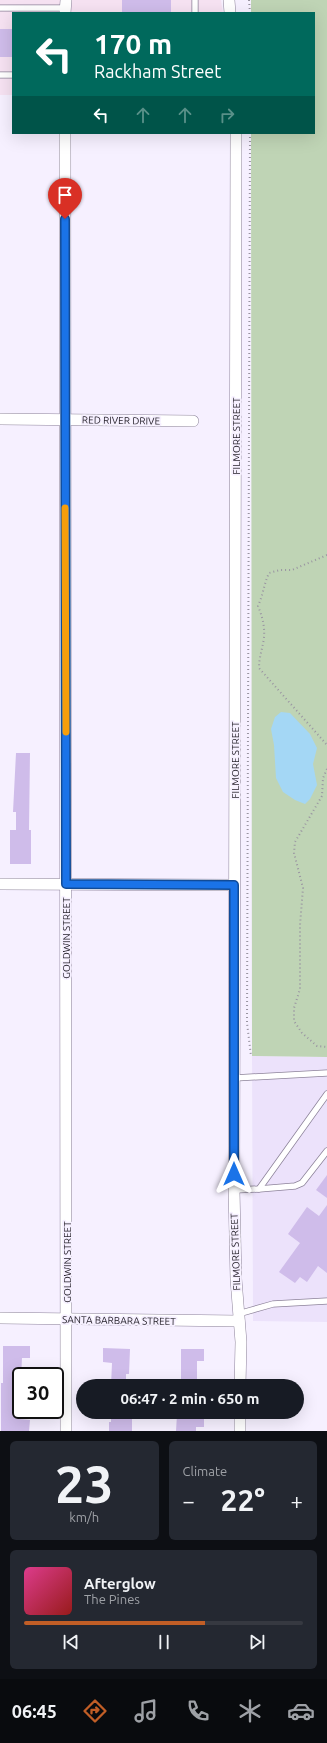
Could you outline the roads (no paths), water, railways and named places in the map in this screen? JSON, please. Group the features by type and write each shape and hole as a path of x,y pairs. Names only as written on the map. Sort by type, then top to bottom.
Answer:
{"street":[{"path":"229,0 230,12"},
{"name":"GOLDWIN STREET","path":"65,134 66,1431"},
{"name":"FILMORE STREET","path":"236,134 234,1244 240,1342 240,1379"},
{"name":"RED RIVER DRIVE","path":"0,419 193,421"},
{"path":"0,884 234,885"},
{"name":"SANTA BARBARA STREET","path":"0,1318 238,1318"},
{"path":"240,1419 240,1431"}],"lane":[{"path":"195,0 195,12"},
{"path":"0,8 66,7"},
{"path":"0,75 12,75"},
{"path":"235,1078 327,1073"},
{"path":"259,1190 327,1094"},
{"path":"234,1190 259,1190 295,1186 302,1183 327,1151"},
{"path":"238,1318 273,1304 327,1301"}],"water":[{"path":"281,712 290,713 310,734 317,748 313,764 317,785 310,799 305,804 295,800 283,792 276,778 274,745 271,729 275,717"}]}
